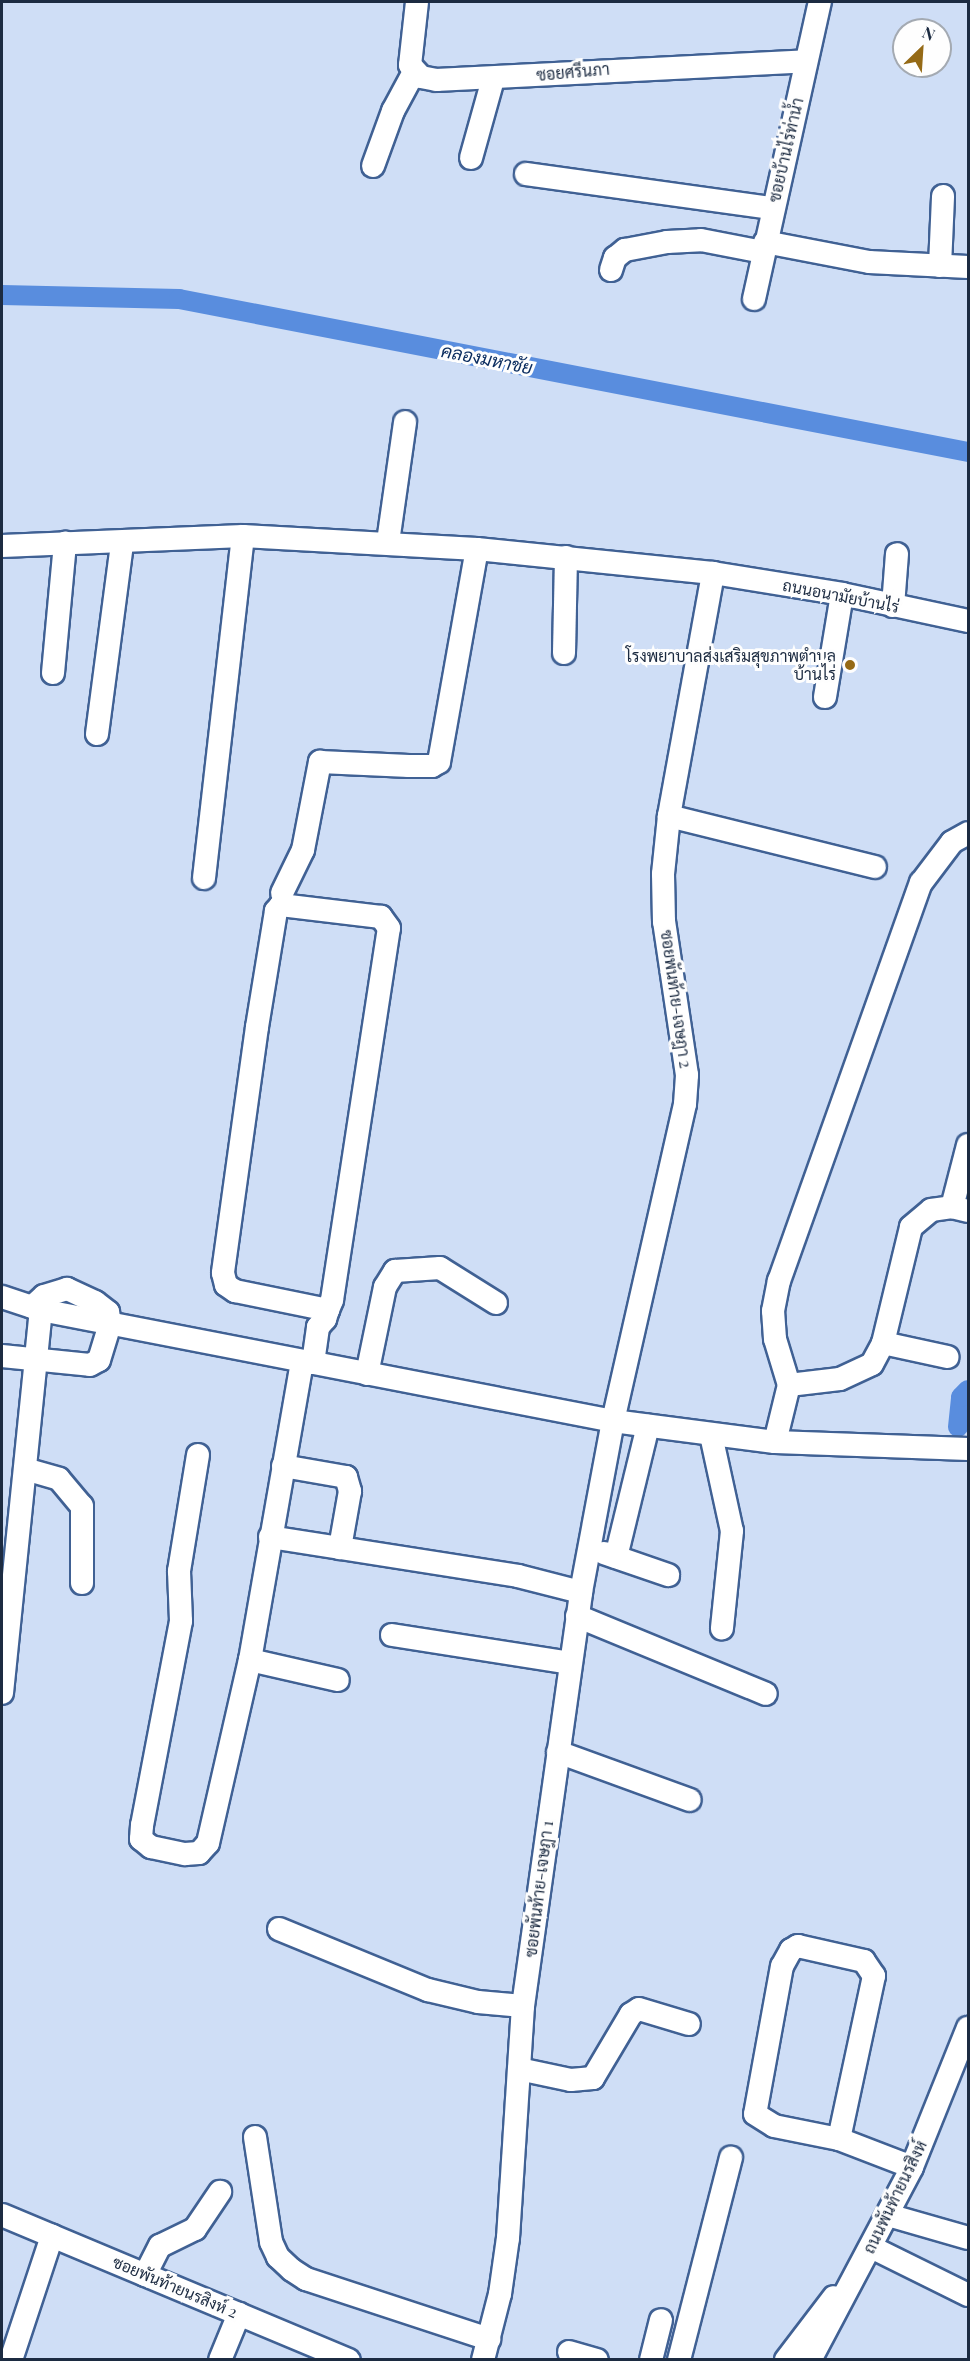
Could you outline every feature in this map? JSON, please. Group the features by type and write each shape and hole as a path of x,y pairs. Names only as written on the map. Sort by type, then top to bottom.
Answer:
{"street":[{"path":"373,166 393,111 414,72 410,65 417,2"},
{"name":"ซอยบ้านไร่ท่าน้ำ","path":"754,299 772,208 820,2"},
{"name":"ซอยศรีนภา","path":"414,72 437,80 493,79 621,67 806,61"},
{"path":"471,158 493,79"},
{"path":"526,174 772,208"},
{"path":"940,266 943,196"},
{"path":"610,270 615,258 625,250 667,242 701,240 869,262 969,267"},
{"path":"388,542 405,422"},
{"path":"204,878 243,537"},
{"name":"ถนนอนามัยบ้านไร่","path":"2,546 243,537 388,542 566,557 713,573 842,594 969,621"},
{"path":"53,673 65,543"},
{"path":"97,734 122,543"},
{"path":"282,893 303,850 320,762 409,766 432,766 439,762 477,549"},
{"path":"893,606 897,554"},
{"path":"564,653 566,557"},
{"name":"ซอยพันท้าย-เจษฎา 2","path":"613,1421 685,1104 687,1075 663,898 669,816 713,573"},
{"path":"825,697 842,594"},
{"path":"669,816 875,867"},
{"path":"775,1442 789,1385 775,1339 773,1311 795,1232 921,883 952,842 969,833"},
{"path":"198,1455 179,1571 180,1621 141,1839 151,1846 200,1853 208,1843 250,1660 283,1466 308,1362 318,1328 328,1310 389,928 381,917 281,905 276,911 261,1004 223,1273 226,1285 235,1291 328,1310"},
{"path":"789,1385 858,1373 872,1364 883,1343 911,1227 931,1210 960,1209 969,1145"},
{"path":"367,1374 385,1287 395,1271 440,1268 496,1303"},
{"path":"2,1297 37,1309 110,1324 613,1421 775,1442 969,1449"},
{"path":"2,1693 37,1358 37,1309"},
{"path":"2,1356 90,1365 103,1353 110,1324"},
{"path":"883,1343 947,1357"},
{"name":"ซอยพันท้าย-เจษฎา 1","path":"486,2349 508,2238 523,2006 577,1616 613,1421"},
{"path":"616,1557 648,1426"},
{"path":"711,1435 732,1532 722,1628"},
{"path":"283,1466 346,1477 350,1491 340,1548"},
{"path":"25,1469 59,1479 82,1506 82,1583"},
{"path":"270,1538 518,1576 581,1593"},
{"path":"588,1551 616,1557 668,1575"},
{"path":"577,1616 766,1694"},
{"path":"392,1635 570,1663"},
{"path":"250,1660 338,1680"},
{"path":"558,1752 690,1800"},
{"path":"279,1929 428,1990 478,2002 523,2006"},
{"path":"839,2139 874,1976 864,1961 798,1946 791,1950 782,1966 755,2114 774,2126 839,2139 912,2167"},
{"path":"519,2069 571,2080 593,2078 631,2014 639,2009 689,2024"},
{"name":"ถนนพันท้ายนรสิงห์","path":"810,2360 912,2167 969,2028"},
{"path":"255,2137 271,2242 278,2257 292,2270 306,2279 486,2349"},
{"path":"680,2360 731,2158"},
{"path":"145,2275 160,2246 195,2229 220,2192"},
{"name":"ซอยพันท้ายนรสิงห์ 2","path":"2,2215 349,2360"},
{"path":"888,2215 969,2238"},
{"path":"11,2360 52,2236"},
{"path":"871,2247 969,2295"},
{"path":"786,2360 825,2304 847,2292"},
{"path":"220,2360 239,2314"},
{"path":"651,2360 661,2320"},
{"path":"569,2352 597,2360"}],"waterway":[{"name":"คลองมหาชัย","path":"2,295 179,299 968,452"},
{"path":"958,1427 961,1397 968,1390"}],"place":[{"name":"โรงพยาบาลส่งเสริมสุขภาพตำบล บ้านไร่","path":"850,665"}]}
